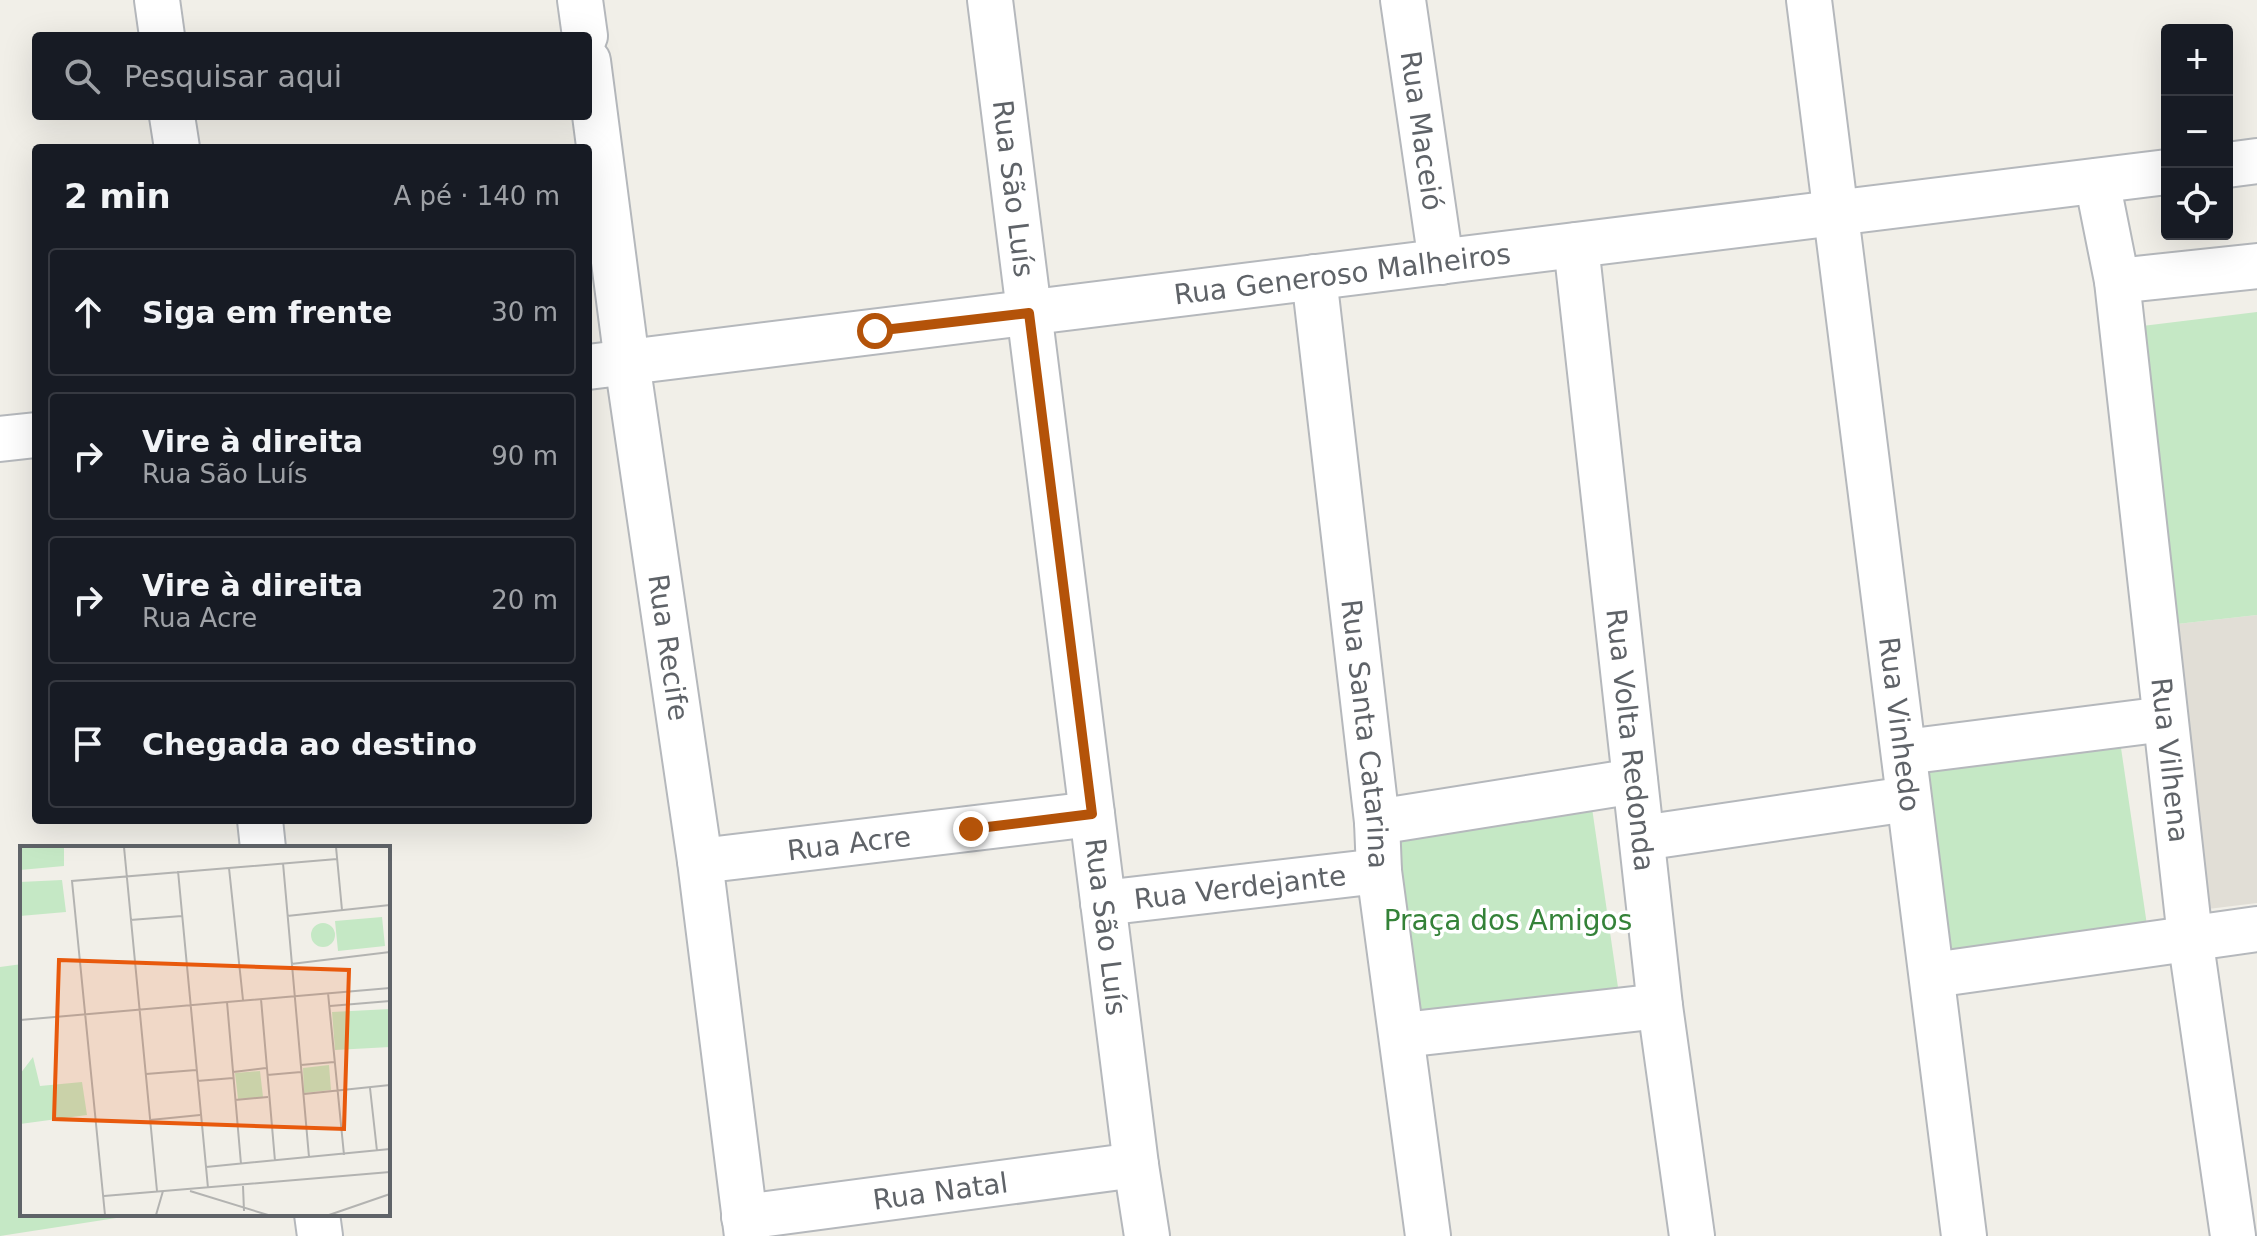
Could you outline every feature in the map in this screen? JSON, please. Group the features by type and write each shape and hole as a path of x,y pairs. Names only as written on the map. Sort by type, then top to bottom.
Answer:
{"street":[{"path":"157,0 161,32"},
{"path":"580,0 584,32"},
{"name":"Rua São Luís","path":"990,0 1147,1236"},
{"name":"Rua Maceió","path":"1403,0 1441,262"},
{"name":"Rua Vinhedo","path":"1809,0 1964,1236"},
{"path":"173,120 176,144"},
{"name":"Rua Recife","path":"592,120 608,364 700,861 746,1227"},
{"path":"2233,164 2257,161"},
{"name":"Rua Generoso Malheiros","path":"608,364 2161,173"},
{"path":"2097,181 2117,281 2257,266"},
{"name":"Rua Volta Redonda","path":"1576,245 1660,1006 1692,1236"},
{"name":"Rua Santa Catarina","path":"1314,277 1377,822 1379,871 1428,1236"},
{"name":"Rua Vilhena","path":"2117,281 2190,937 2233,1236"},
{"path":"0,439 32,435"},
{"path":"1905,752 2165,719"},
{"path":"1377,822 1635,781"},
{"path":"1642,838 1908,799"},
{"name":"Rua Acre","path":"700,861 1092,814"},
{"path":"260,824 263,846"},
{"name":"Rua Verdejante","path":"1103,903 1379,871"},
{"path":"1933,975 2257,929"},
{"path":"1403,1035 1660,1006"},
{"name":"Rua Natal","path":"746,1227 1136,1165"},
{"path":"317,1216 320,1236"}],"shaded area":[{"path":"2257,615 2257,903 2208,909 2168,625"}],"green space":[{"path":"2257,312 2257,615 2168,625 2134,327"},
{"path":"2120,741 2148,932 1936,961 1921,768"},
{"name":"Praça dos Amigos","path":"1592,808 1621,1008 1423,1030 1395,831"},
{"path":"20,964 20,1216 129,1216 0,1236 0,967"}],"route":[{"path":"875,331 1029,313 1092,814 971,829"}]}
